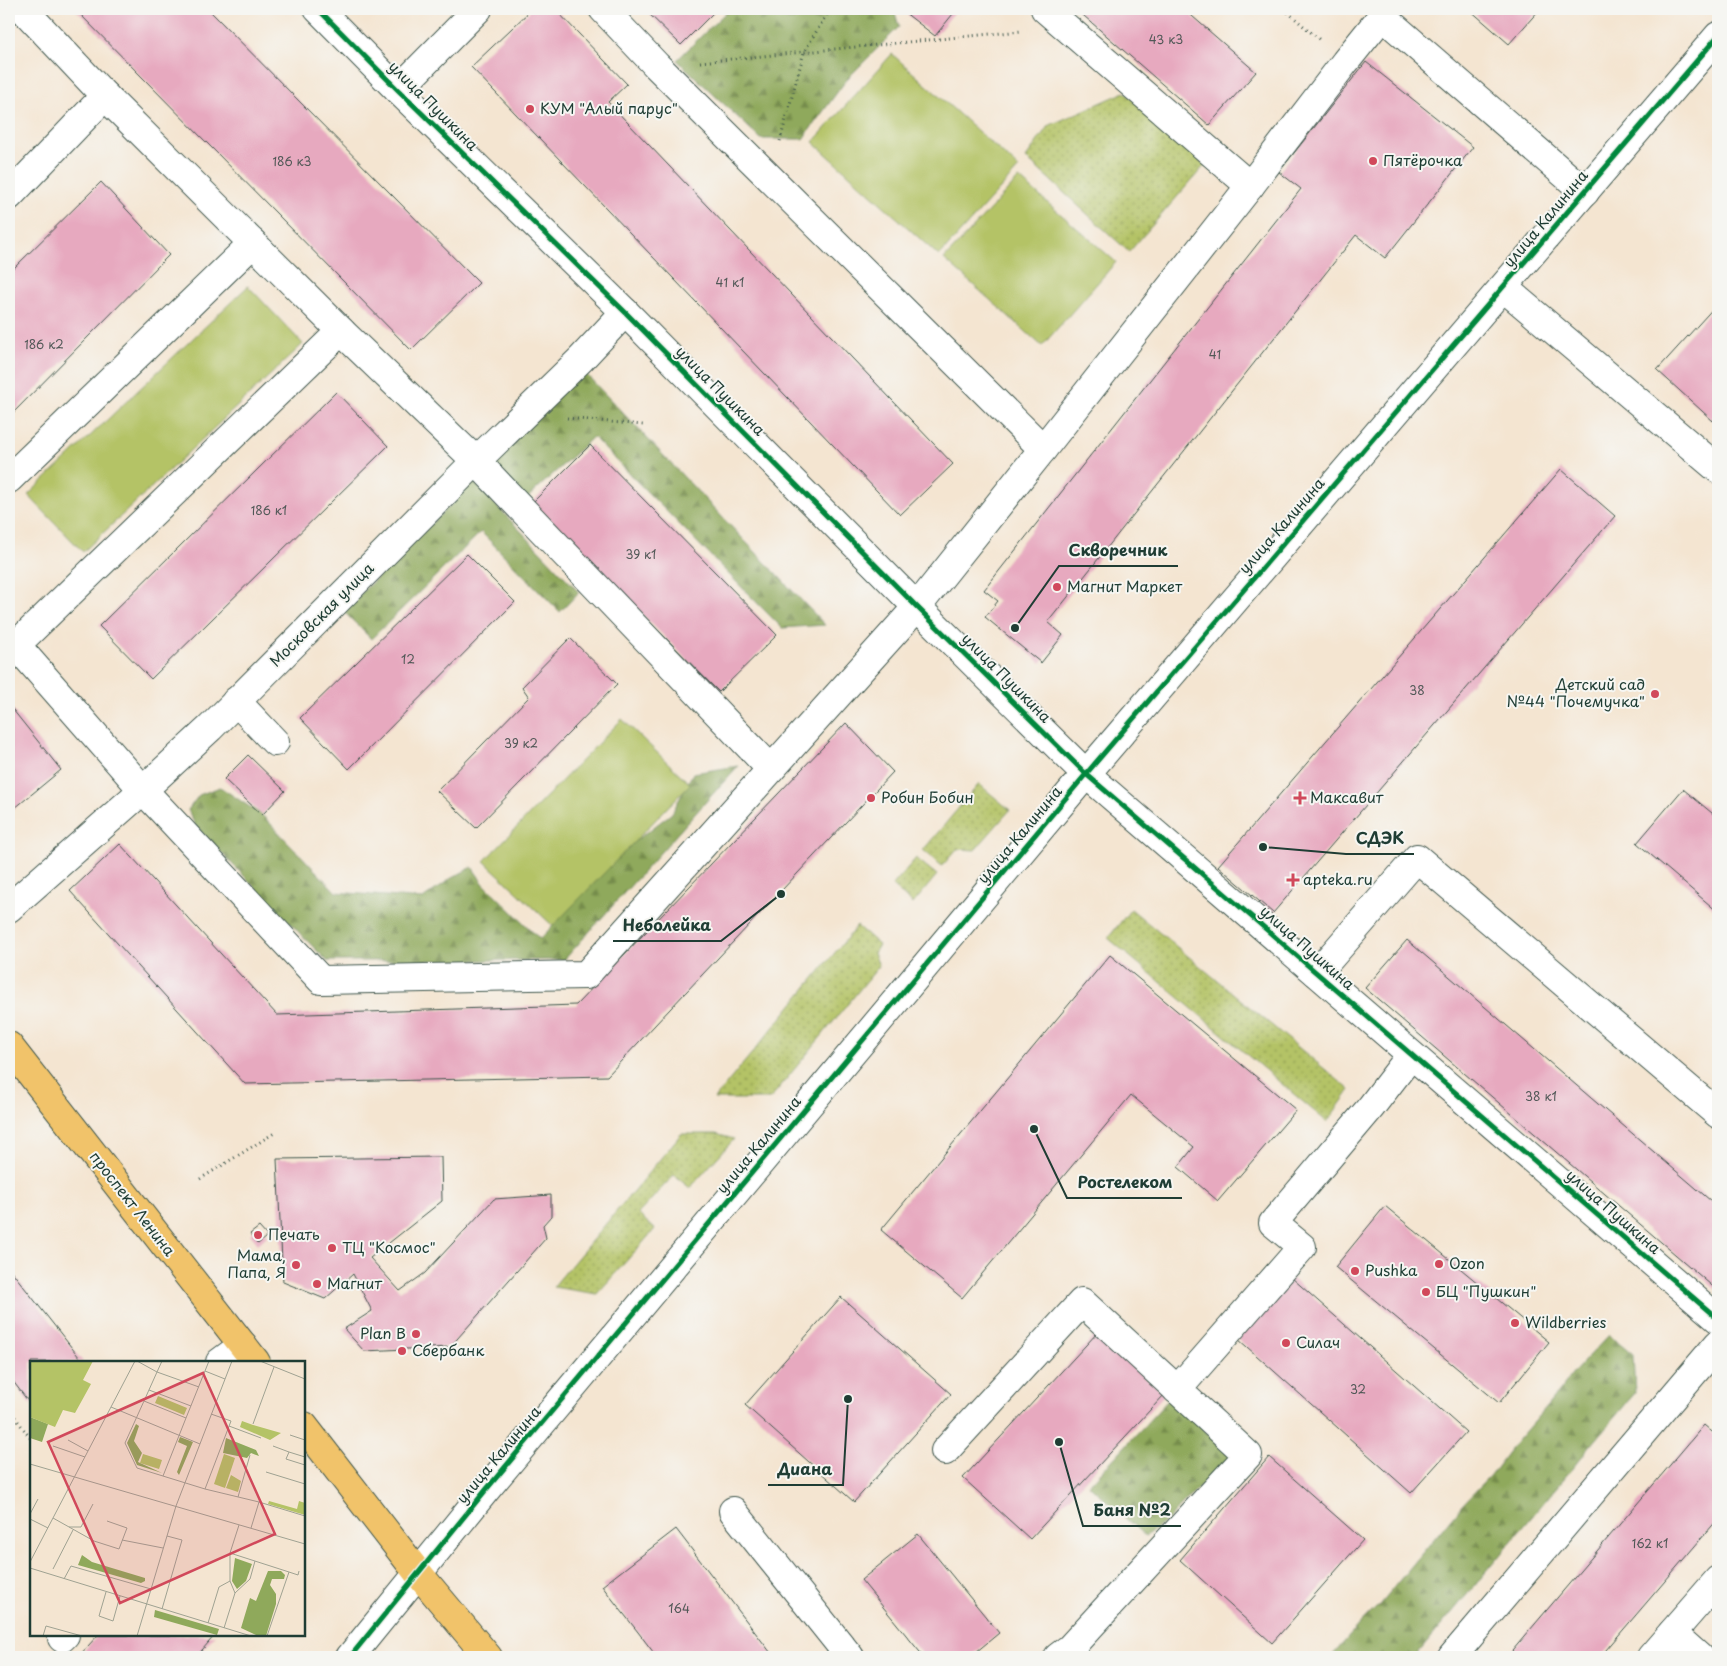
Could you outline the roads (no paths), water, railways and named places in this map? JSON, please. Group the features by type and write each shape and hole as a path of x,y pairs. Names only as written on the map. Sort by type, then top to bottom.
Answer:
{"main road":[{"name":"проспект Ленина","path":"9,1046 249,1354"},
{"path":"305,1427 418,1573 488,1657"}],"street":[{"path":"23,9 105,96 341,331 476,462 771,769"},
{"name":"улица Пушкина","path":"318,9 625,312 917,607 1086,774 1718,1319"},
{"path":"398,90 478,9"},
{"path":"602,9 657,66 1043,449"},
{"path":"1046,9 1250,186"},
{"path":"341,331 12,641 143,790 321,980 586,975 917,607 1385,12 1585,192"},
{"name":"улица Калинина","path":"350,1657 504,1469 1086,774 1718,36"},
{"path":"9,196 105,96"},
{"path":"9,479 253,243"},
{"path":"1504,288 1718,468"},
{"name":"Московская улица","path":"9,908 210,728 625,312"},
{"path":"236,701 275,742"},
{"path":"1317,973 1417,858 1718,1114"},
{"path":"1177,1390 1302,1247 1273,1224 1371,1107 1411,1055"},
{"path":"945,1451 1082,1302 1248,1455 1070,1648 1058,1657"},
{"path":"1452,1657 1718,1344"},
{"path":"224,1361 249,1354"},
{"path":"733,1512 850,1657"},
{"path":"1651,1657 1718,1580"},
{"path":"1672,1633 1700,1657"}],"place":[{"name":"КУМ \"Алый парус\"","path":"530,109"},
{"name":"Пятёрочка","path":"1373,161"},
{"name":"Магнит Маркет","path":"1057,587"},
{"name":"Скворечник","path":"1015,628"},
{"name":"Детский сад №44 \"Почемучка\"","path":"1655,694"},
{"name":"Робин Бобин","path":"871,798"},
{"name":"Максавит","path":"1300,798"},
{"name":"СДЭК","path":"1263,847"},
{"name":"apteka.ru","path":"1293,880"},
{"name":"Неболейка","path":"781,894"},
{"name":"Ростелеком","path":"1034,1129"},
{"name":"Печать","path":"258,1235"},
{"name":"ТЦ \"Космос\"","path":"332,1248"},
{"name":"Ozon","path":"1439,1264"},
{"name":"Мама, Папа, Я","path":"296,1265"},
{"name":"Pushka","path":"1355,1271"},
{"name":"Магнит","path":"317,1284"},
{"name":"БЦ \"Пушкин\"","path":"1426,1292"},
{"name":"Wildberries","path":"1515,1323"},
{"name":"Plan B","path":"416,1334"},
{"name":"Силач","path":"1286,1343"},
{"name":"Сбербанк","path":"402,1351"},
{"name":"Диана","path":"848,1399"},
{"name":"Баня №2","path":"1059,1442"}]}
